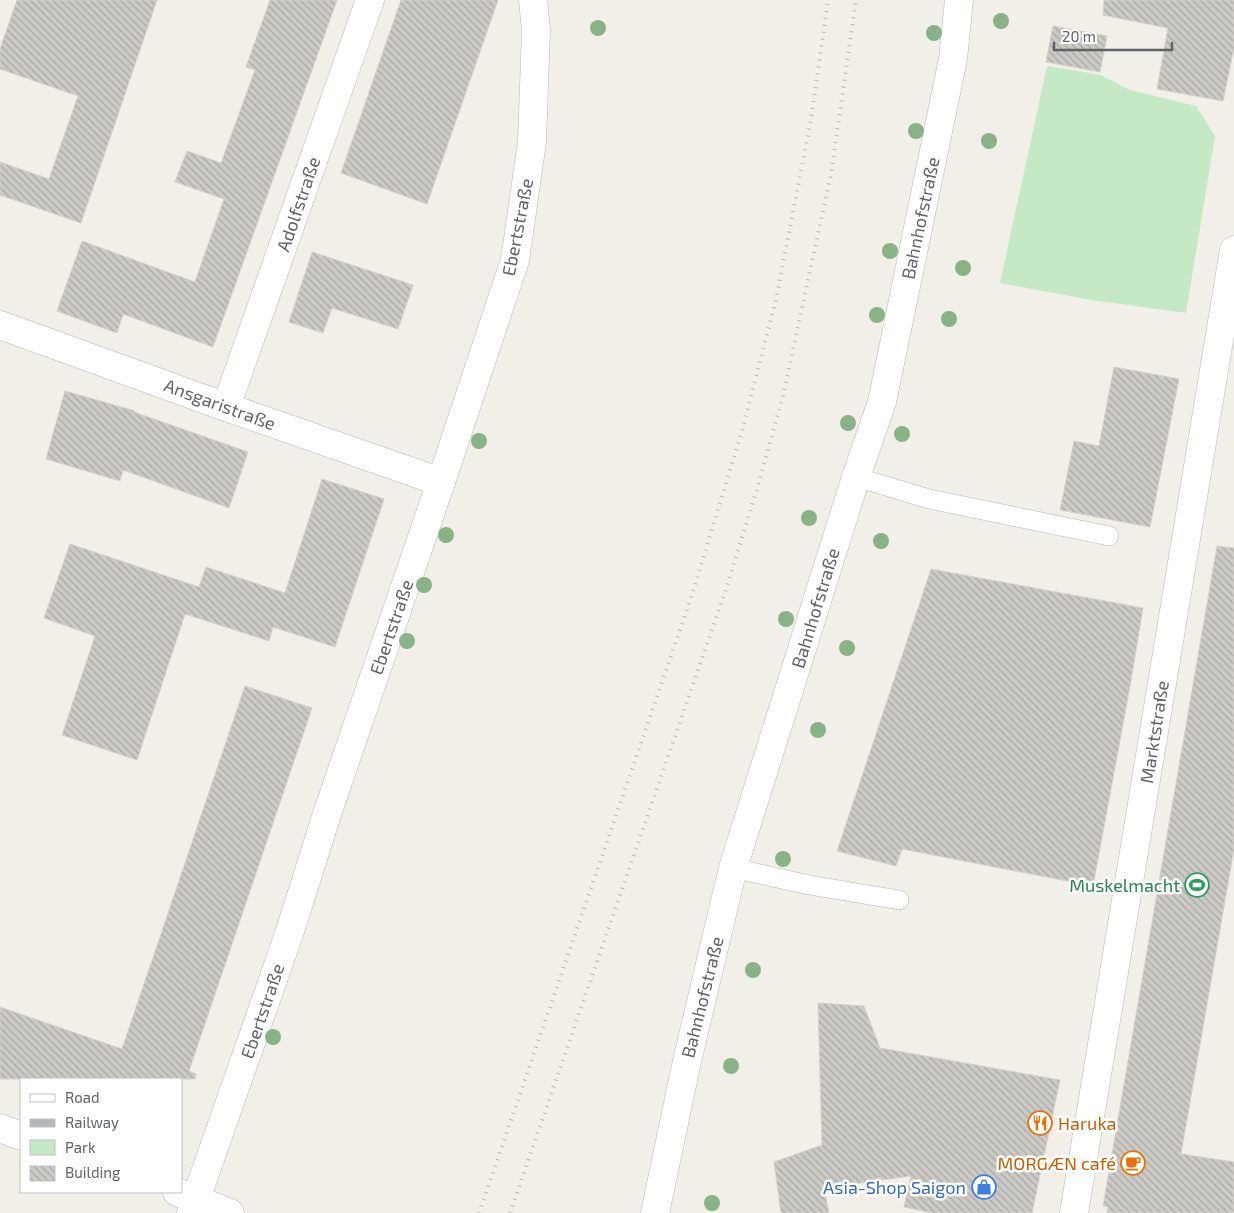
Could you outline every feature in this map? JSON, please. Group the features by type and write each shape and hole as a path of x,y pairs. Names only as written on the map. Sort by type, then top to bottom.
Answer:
{"street":[{"name":"Adolfstraße","path":"226,407 370,0"},
{"name":"Ebertstraße","path":"188,1201 288,934 515,260 532,142 536,30 533,0"},
{"name":"Bahnhofstraße","path":"655,1213 687,1061 734,868 856,477 882,402 953,60 959,0"},
{"name":"Marktstraße","path":"1074,1213 1228,326 1234,250"},
{"name":"Ansgaristraße","path":"0,325 441,482"},
{"path":"0,1128 20,1136"},
{"path":"188,1201 230,1213"}],"lane":[{"path":"856,477 929,499 1109,536"},
{"path":"734,868 809,885 899,900"}],"green space":[{"path":"1047,66 1101,75 1130,90 1196,106 1215,136 1186,313 1092,300 1000,283"}],"building":[{"path":"17,0 157,0 81,223 0,195 0,162 49,179 78,96 0,69 0,49"},
{"path":"270,0 337,0 213,347 123,314 117,333 57,311 82,241 195,282 224,199 175,182 187,151 221,163 255,70 246,67"},
{"path":"401,0 498,0 427,204 341,173"},
{"path":"1104,0 1234,0 1234,48 1223,101 1157,89 1168,28 1103,15"},
{"path":"1053,26 1107,36 1100,72 1046,62"},
{"path":"312,252 413,285 398,329 332,308 323,333 289,322"},
{"path":"1114,367 1179,379 1150,527 1060,510 1074,441 1099,446"},
{"path":"65,391 135,411 248,452 229,508 123,470 120,481 46,459"},
{"path":"322,479 384,499 335,647 273,627 269,641 185,614 137,760 62,735 95,636 44,618 70,544 199,587 206,567 285,593"},
{"path":"1217,546 1234,548 1234,849 1181,1154 1234,1162 1234,1213 1107,1213 1108,1207 1103,1206"},
{"path":"931,569 1143,608 1093,886 902,849 896,866 837,851"},
{"path":"245,686 312,708 189,1071 196,1074 195,1079 0,1079 0,1007 122,1049"},
{"path":"818,1003 864,1006 880,1048 1060,1080 1032,1213 933,1213 904,1207 911,1176 824,1188 829,1213 781,1213 774,1162 822,1145"}],"railway":[{"path":"479,1213 691,598 742,431 776,300 811,119 828,0"},
{"path":"510,1213 725,592 758,486 783,396 831,174 856,0"}],"place":[{"name":"Muskelmacht","path":"1197,885"},
{"name":"Haruka","path":"1040,1123"},
{"name":"MORGÆN café","path":"1133,1163"},
{"name":"Asia-Shop Saigon","path":"984,1187"}]}
